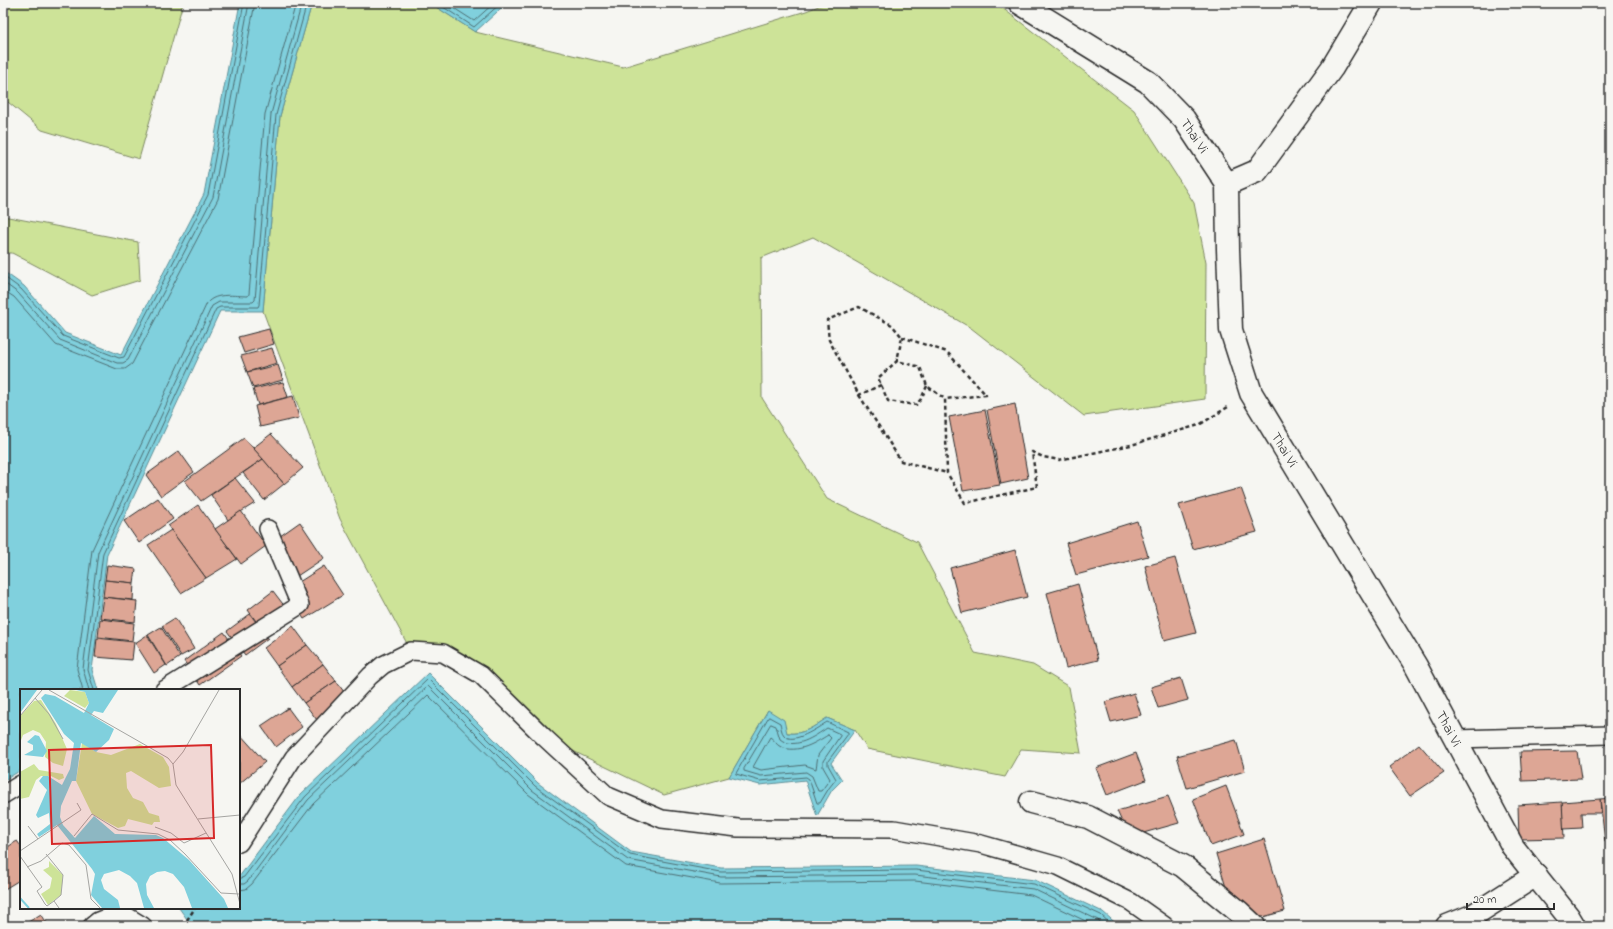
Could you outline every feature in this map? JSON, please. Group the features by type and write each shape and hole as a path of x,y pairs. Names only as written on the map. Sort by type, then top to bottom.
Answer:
{"street":[{"name":"Thai Vi","path":"1020,3 1148,82 1184,119 1227,184 1231,330 1251,393 1416,666 1513,846 1568,916 1574,926"},
{"path":"1227,184 1257,170 1332,68 1371,3"},
{"path":"1031,802 1088,817 1183,866 1254,926"},
{"path":"1447,926 1472,916 1536,875"}],"lane":[{"path":"166,689 300,605 268,529"},
{"path":"240,841 294,757 370,676 383,665 411,651 443,653 481,675 544,737 608,796 662,819 738,828 894,829 981,844 1058,866 1131,902 1165,926"},
{"path":"1454,738 1610,735"},
{"path":"3,795 20,785"},
{"path":"92,926 98,921 120,912 143,926"}],"path":[{"path":"896,361 920,367 927,386 945,399 986,395 947,352 902,337 892,325 859,307 827,320 829,340 859,395 901,461 947,473"},
{"path":"902,337 896,361 878,378 888,401 916,405 921,399 927,386"},
{"path":"859,395 881,385"},
{"path":"945,399 947,473 965,503 1037,487 1032,452 1043,457 1059,460 1131,445 1199,425 1251,393"},
{"path":"183,926 194,909"}],"green space":[{"path":"3,3 183,3 139,159 42,130 3,98"},
{"path":"312,3 430,3 475,32 623,67 806,11 826,3 991,3 1001,7 1134,110 1194,203 1206,263 1205,399 1084,416 971,328 813,237 761,258 762,398 827,499 917,542 975,653 1033,665 1069,687 1081,753 1021,749 1005,777 867,749 855,730 827,718 803,732 787,733 768,710 729,777 664,795 544,737 481,675 411,651 340,519 263,311 280,116"},
{"path":"3,216 138,242 140,280 92,295 12,253 3,253"}],"water":[{"path":"240,3 312,3 280,116 263,311 220,311 107,554 92,670 98,689 20,689 20,771 3,781 3,271 24,286 65,333 121,355 204,194"},
{"path":"430,3 507,3 475,32"},
{"path":"428,673 538,783 631,852 721,868 916,866 1035,880 1103,912 1119,926 192,926 180,909 240,909 240,876 301,794"},
{"path":"768,710 784,720 787,733 803,732 827,718 855,730 831,763 842,780 832,790 817,816 805,780 760,785 729,777"}],"building":[{"path":"269,329 274,344 244,353 238,337"},
{"path":"272,348 277,363 247,372 241,356"},
{"path":"278,365 283,380 253,388 247,372"},
{"path":"283,382 288,397 258,405 253,389"},
{"path":"293,396 299,418 260,427 255,406"},
{"path":"1015,404 1028,478 1001,484 987,410"},
{"path":"985,410 1000,485 963,491 949,417"},
{"path":"271,434 303,468 284,484 253,448"},
{"path":"244,438 263,459 201,501 185,481"},
{"path":"179,451 194,472 161,496 146,475"},
{"path":"263,459 284,484 264,500 243,473"},
{"path":"235,478 255,503 228,520 211,495"},
{"path":"1241,488 1257,532 1193,549 1179,505"},
{"path":"158,498 173,519 139,543 124,521"},
{"path":"198,505 237,559 206,578 168,526"},
{"path":"241,511 266,546 241,564 215,529"},
{"path":"1137,521 1148,556 1076,575 1066,543"},
{"path":"300,522 324,558 291,580 266,546"},
{"path":"171,530 206,578 181,593 148,545"},
{"path":"1015,550 1027,597 962,613 950,568"},
{"path":"1175,558 1196,633 1164,641 1145,566"},
{"path":"107,565 136,569 134,583 105,580"},
{"path":"324,566 343,595 304,619 285,591"},
{"path":"105,580 134,583 133,600 103,597"},
{"path":"1078,584 1098,660 1066,668 1047,593"},
{"path":"273,591 292,616 266,635 248,610"},
{"path":"103,597 137,601 135,622 100,618"},
{"path":"250,614 268,638 245,655 227,631"},
{"path":"175,618 194,649 181,656 162,626"},
{"path":"100,619 134,623 132,641 98,637"},
{"path":"293,626 307,645 277,666 264,648"},
{"path":"161,627 180,657 167,666 148,635"},
{"path":"224,632 241,656 200,685 184,661"},
{"path":"147,635 166,665 154,673 135,643"},
{"path":"97,638 134,642 132,660 95,657"},
{"path":"307,645 323,664 292,687 277,666"},
{"path":"323,664 336,681 304,703 292,687"},
{"path":"1181,678 1188,700 1158,708 1151,687"},
{"path":"336,681 347,696 317,720 304,703"},
{"path":"1134,693 1141,715 1111,722 1105,702"},
{"path":"288,708 302,727 276,747 261,726"},
{"path":"240,734 265,762 240,783"},
{"path":"1236,740 1245,771 1187,788 1177,756"},
{"path":"1419,744 1444,773 1410,796 1389,767"},
{"path":"1577,751 1581,779 1522,781 1520,752"},
{"path":"1136,753 1146,780 1107,795 1096,768"},
{"path":"1226,786 1244,834 1211,846 1193,799"},
{"path":"1168,796 1179,823 1129,837 1117,811"},
{"path":"1610,798 1610,841 1605,842 1600,799"},
{"path":"1600,799 1601,813 1581,813 1582,828 1563,829 1562,802"},
{"path":"1562,802 1564,838 1519,839 1518,805"},
{"path":"1264,839 1285,911 1237,924 1216,854"},
{"path":"17,841 20,845 20,880 3,890 3,850"},
{"path":"41,914 49,926 22,926"},
{"path":"3,916 10,926 3,926"}]}
